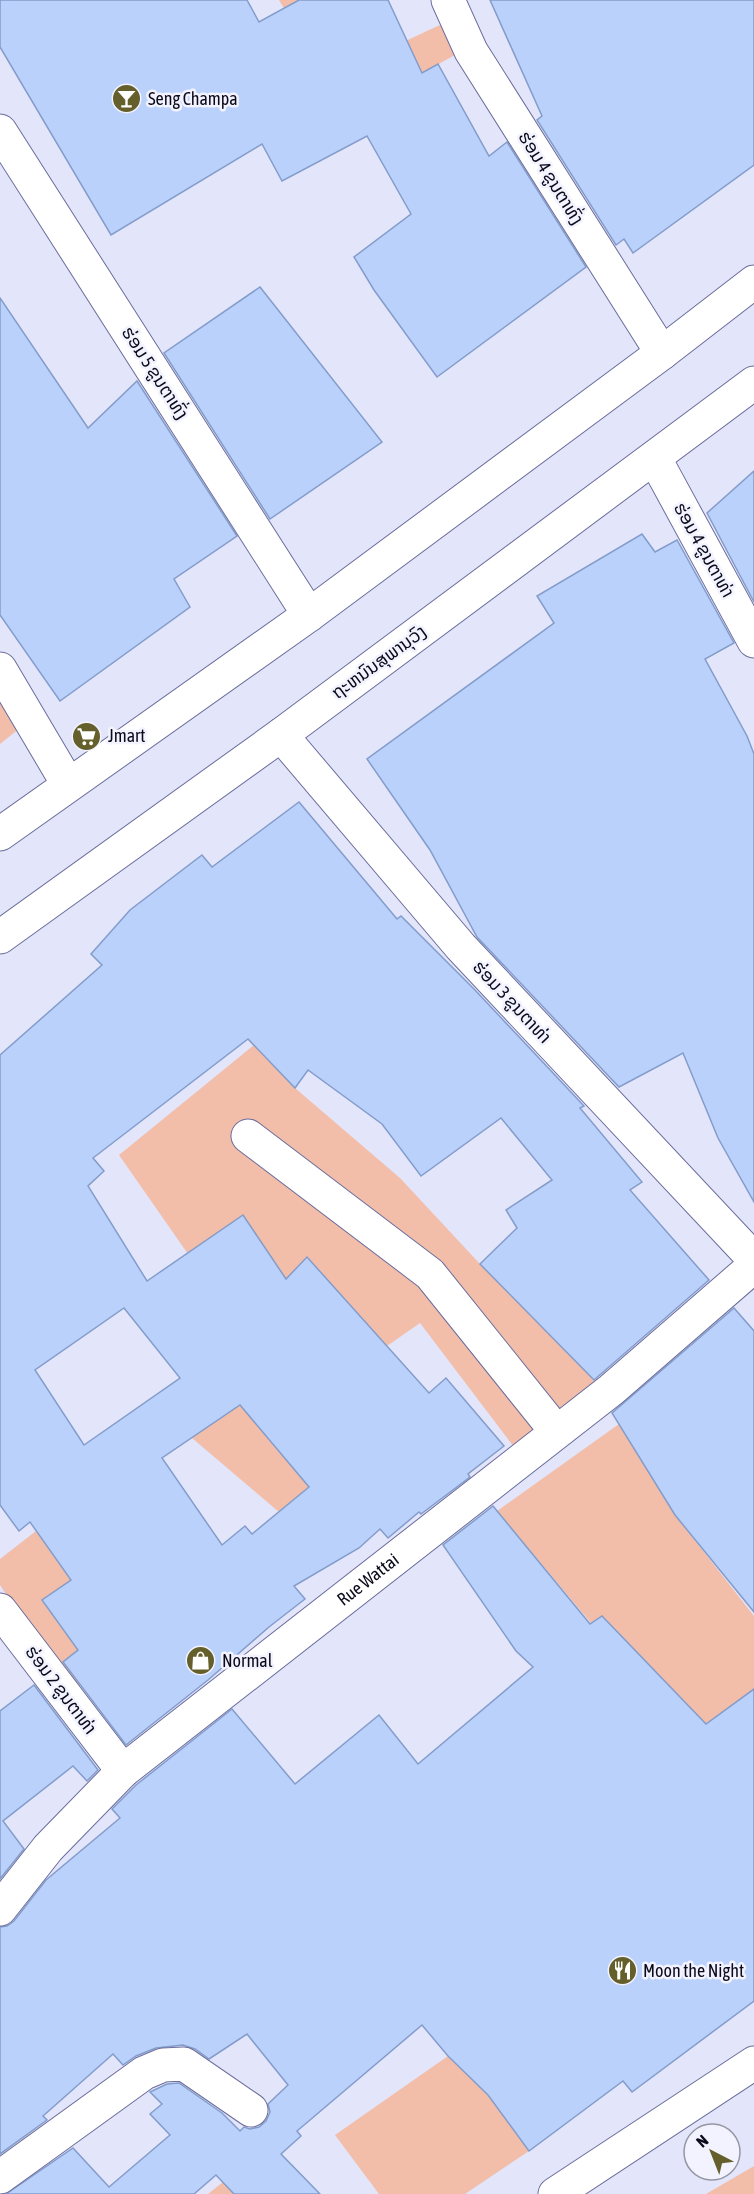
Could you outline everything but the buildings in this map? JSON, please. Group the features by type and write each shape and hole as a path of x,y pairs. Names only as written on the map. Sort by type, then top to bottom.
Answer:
{"main road":[{"name":"ຮ່ອມ 4 ຂູນຕາທົ່ງ","path":"448,0 471,51 662,353"},
{"name":"ຮ່ອມ 5 ຂູນຕາທົ່ງ","path":"0,132 309,615"},
{"path":"0,834 309,615 754,282"},
{"name":"ຖະຫນົນສຸພານຸວົງ","path":"0,937 281,735 655,459 754,383"},
{"name":"ຮ່ອມ 4 ຂູນຕາທ່າ","path":"655,459 754,640"},
{"path":"0,669 68,784"},
{"name":"ຮ່ອມ 3 ຂູນຕາທ່າ","path":"281,735 461,947 754,1259"},
{"path":"248,1136 430,1274 556,1431"},
{"name":"Rue Wattai","path":"0,1909 48,1848 123,1770 611,1390 754,1266"},
{"name":"ຮ່ອມ 2 ຂູນຕາທ່າ","path":"0,1610 123,1770"},
{"path":"555,2194 754,2062"},
{"path":"0,2177 144,2073 163,2065 184,2064 251,2110"}],"shaded area":[{"path":"279,0 326,0 356,64 442,24 455,55 353,111 345,111"},
{"path":"0,682 25,724 0,744"},
{"path":"254,1045 295,1088 400,1178 480,1264 588,1373 600,1390 520,1455 420,1323 387,1346 307,1258 285,1280 265,1435 309,1487 279,1512 192,1438 281,1271 243,1216 188,1254 119,1155"},
{"path":"619,1424 675,1515 754,1616 754,1689 706,1724 602,1616 591,1623 497,1511"},
{"path":"36,1531 71,1580 43,1600 121,1658 70,1693 0,1585 0,1559"},
{"path":"448,2056 488,2095 529,2151 465,2194 379,2194 335,2135"},
{"path":"754,2166 754,2194 706,2194 727,2182 742,2182 742,2173"},
{"path":"223,2182 234,2194 208,2194"}],"place":[{"name":"Seng Champa","path":"127,99"},
{"name":"Jmart","path":"87,736"},
{"name":"Normal","path":"201,1661"},
{"name":"Moon the Night","path":"622,1971"}]}
